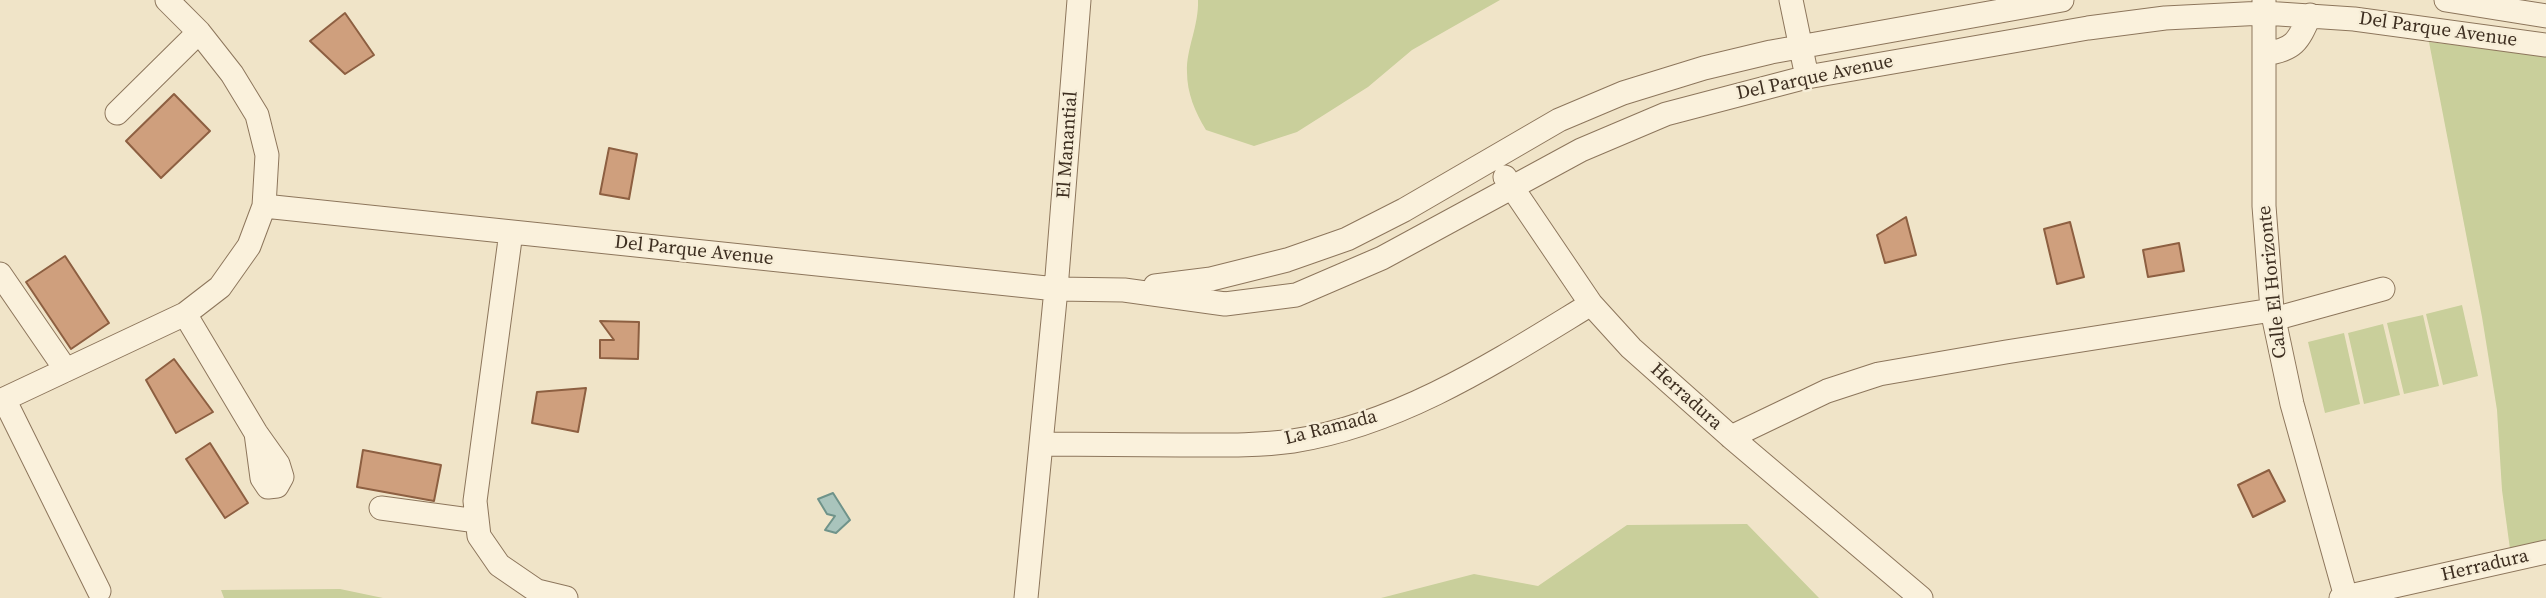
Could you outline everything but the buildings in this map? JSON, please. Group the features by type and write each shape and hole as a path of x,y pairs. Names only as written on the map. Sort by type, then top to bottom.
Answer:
{"street":[{"path":"99,591 2,400 185,314 220,287 249,246 264,206 267,155 257,116 232,74 199,32 167,0"},
{"name":"El Manantial","path":"1026,598 1056,289 1079,0"},
{"path":"1791,0 1807,78"},
{"name":"Del Parque Avenue","path":"1124,290 1211,279 1287,260 1347,239 1559,120 1623,93 1704,68 1801,46 2062,0"},
{"name":"Del Parque Avenue","path":"2446,0 2546,16"},
{"name":"Del Parque Avenue","path":"264,206 1056,289 1124,290 1225,304 1296,295 1382,258 1581,149 1638,124 1704,103 1807,78 2126,22 2264,7 2309,15 2546,43"},
{"name":"Calle El Horizonte","path":"2264,7 2264,206 2273,315 2292,404 2344,598"},
{"path":"2264,54 2286,50 2291,46 2300,37 2309,15"},
{"path":"117,113 199,32"},
{"name":"Herradura","path":"1492,159 1591,304 1631,348 1731,437 1921,598"},
{"path":"511,232 475,501 479,536 499,565 537,591 566,598"},
{"path":"0,274 66,370"},
{"path":"1731,437 1827,391 1879,374 2006,352 2273,315 2382,289"},
{"name":"La Ramada","path":"1042,444 1238,445 1293,441 1344,429 1396,411 1486,368 1591,304"},
{"path":"185,314 256,433"},
{"path":"381,508 477,521"},
{"name":"Herradura","path":"2344,598 2546,552"}],"green space":[{"path":"1198,0 1500,0 1412,50 1368,87 1297,132 1254,146 1206,130 1192,102 1187,80 1187,63 1197,19"},
{"path":"2429,42 2546,55 2546,541 2510,549 2502,490 2497,410 2482,317"},
{"path":"2462,305 2478,376 2443,385 2426,314"},
{"path":"2423,315 2439,386 2404,394 2387,323"},
{"path":"2383,324 2400,395 2364,404 2348,333"},
{"path":"2344,333 2360,404 2325,413 2308,342"},
{"path":"1747,524 1819,598 1381,598 1474,574 1538,586 1627,525"},
{"path":"340,589 383,598 224,598 221,590"}],"water":[{"path":"833,493 850,520 836,533 825,530 835,516 827,514 818,499"}]}
